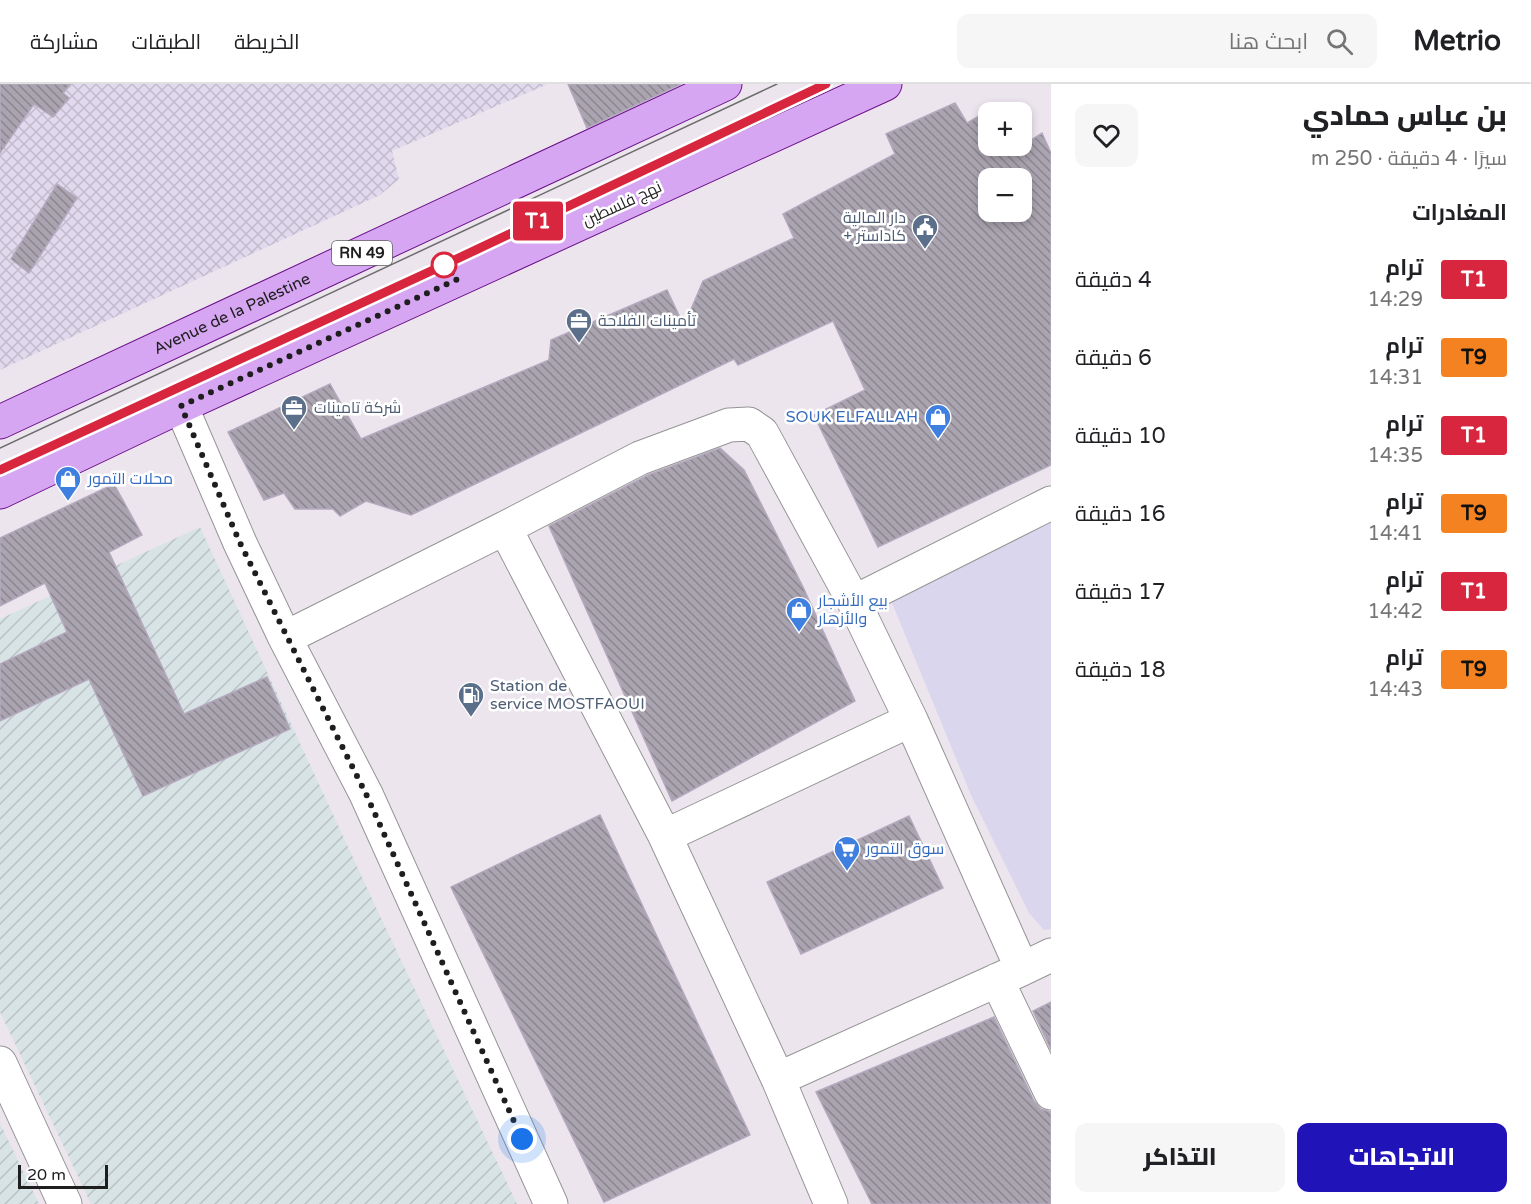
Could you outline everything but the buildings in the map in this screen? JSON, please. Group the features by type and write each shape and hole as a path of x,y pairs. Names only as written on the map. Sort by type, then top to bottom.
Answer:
{"main road":[{"name":"Avenue de la Palestine","path":"0,422 725,84"},
{"name":"نهج فلسطين","path":"0,492 181,406 885,84"}],"street":[{"path":"181,406 240,543 285,638 366,794 551,1204"},
{"path":"285,638 640,458 729,425 749,424 762,433 854,602 911,720 1023,968 1051,1093"},
{"path":"854,602 1051,503"},
{"path":"505,528 665,836 778,1079 831,1204"},
{"path":"665,836 911,720"},
{"path":"778,1079 1023,968"},
{"path":"0,1064 65,1204"}],"shaded area":[{"path":"0,84 548,84 392,151 399,179 380,195 0,370"},
{"path":"1051,515 1051,929 1044,930 1029,913 971,795 890,598"},
{"path":"200,527 380,916 517,1204 91,1204 0,1012 0,619"},
{"path":"0,1123 39,1204 0,1204"}],"tram line":[{"path":"0,448 777,84"},
{"path":"0,470 826,84"},
{"name":"T1","path":"0,470 444,265 826,84"}],"place":[{"name":"دار المالية + كاداستر","path":"925,250"},
{"name":"تأمينات الفلاحة","path":"579,344"},
{"name":"شركة تامينات","path":"294,431"},
{"name":"SOUK ELFALLAH","path":"938,440"},
{"name":"محلات التمور","path":"68,502"},
{"name":"بيع الأشجار والأزهار","path":"799,633"},
{"name":"Station de service MOSTFAOUI","path":"471,718"},
{"name":"سوق التمور","path":"847,872"}],"route":[{"path":"444,265 458,279 181,406 240,543 285,638 366,794 522,1139"}]}
